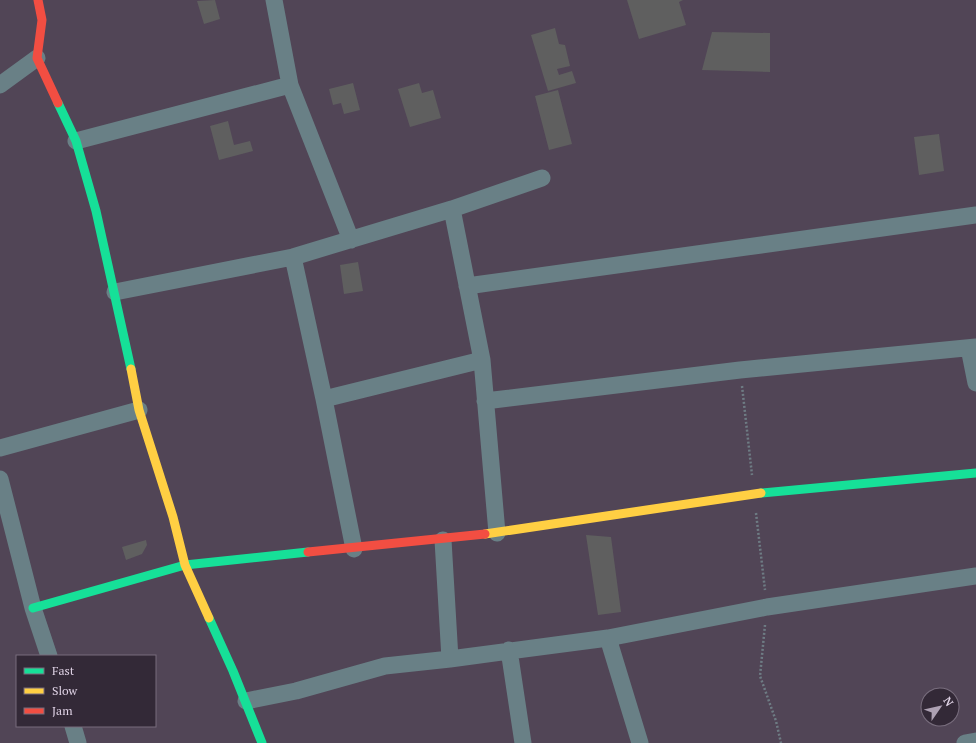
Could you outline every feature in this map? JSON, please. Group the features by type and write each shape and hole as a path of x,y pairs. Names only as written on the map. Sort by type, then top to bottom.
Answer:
{"street":[{"path":"38,0 42,20 37,58 76,141 96,210 116,292 139,410 174,517 185,565 246,701 262,743"},
{"path":"274,0 290,85 351,240"},
{"path":"0,85 37,58"},
{"path":"76,141 290,85"},
{"path":"116,292 293,257 452,209 542,178"},
{"path":"452,209 482,360 497,533"},
{"path":"468,286 976,215"},
{"path":"293,257 324,399 354,549"},
{"path":"485,401 740,370 973,348 976,383"},
{"path":"324,399 482,360"},
{"path":"0,448 139,410"},
{"path":"33,608 185,565 443,540 754,494 976,473"},
{"path":"0,479 33,608 49,655"},
{"path":"443,540 450,659"},
{"path":"246,701 296,691 385,666 608,638 767,607 976,576"},
{"path":"608,638 640,743"},
{"path":"509,650 523,743"},
{"path":"73,727 78,743"},
{"path":"965,743 976,741"}],"path":[{"path":"740,370 767,607 760,676 776,721 781,743"}],"building":[{"path":"215,0 220,19 204,24 197,1"},
{"path":"627,0 683,0 679,2 686,25 639,39"},
{"path":"555,28 559,44 565,45 570,66 557,69 559,75 572,71 576,83 548,91 531,35"},
{"path":"712,32 770,33 770,72 702,70"},
{"path":"353,83 360,110 344,114 341,103 333,105 329,89"},
{"path":"419,83 422,93 433,90 441,118 410,127 398,89"},
{"path":"558,90 572,144 549,150 535,96"},
{"path":"228,121 234,145 250,141 253,151 219,160 210,126"},
{"path":"939,134 944,171 919,175 914,137"},
{"path":"358,262 363,291 344,294 340,265"},
{"path":"586,535 611,537 621,612 598,615"},
{"path":"146,540 147,545 142,554 126,560 122,547"}],"traffic: fast":[{"path":"58,103 76,141 96,211 131,369"},
{"path":"761,493 976,473"},
{"path":"33,608 185,565 308,552"},
{"path":"209,618 233,671 262,743"}],"traffic: slow":[{"path":"131,369 139,410 173,517 185,565 209,618"},
{"path":"485,534 761,493"}],"traffic: jam":[{"path":"38,0 42,20 37,58 58,103"},
{"path":"308,552 485,534"}]}
